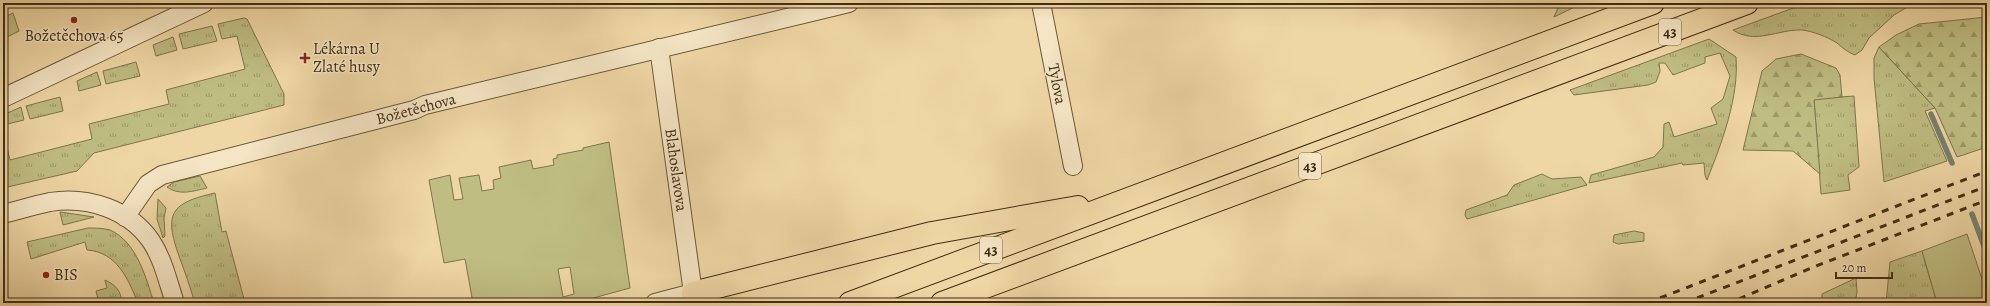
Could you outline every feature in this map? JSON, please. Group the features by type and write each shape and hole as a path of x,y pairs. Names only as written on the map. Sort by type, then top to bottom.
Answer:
{"highway":[{"name":"43","path":"850,303 1653,3"},
{"name":"43","path":"942,303 1747,3"},
{"path":"693,292 932,233 1132,198"},
{"path":"974,303 1026,272"}],"street":[{"path":"3,98 204,3"},
{"name":"Božetěchova","path":"125,217 148,184 162,175 414,110 425,105 849,3"},
{"name":"Tylova","path":"1041,3 1073,166"},
{"name":"Blahoslavova","path":"659,48 693,292"},
{"path":"3,214 51,202 67,201 93,203 125,217 142,230 151,242 163,267 175,303"},
{"path":"655,303 693,292"}],"green space":[{"path":"1560,3 1583,3 1554,17"},
{"path":"1807,3 1914,3 1894,15 1869,38 1862,50 1855,55 1829,39 1815,33 1802,30 1750,36 1733,30"},
{"path":"13,13 19,31 3,39 3,18"},
{"path":"1987,17 1987,147 1957,157 1935,108 1879,47 1896,35 1919,24"},
{"path":"244,18 247,19 284,94 284,105 94,153 77,171 3,188 3,132 10,160 92,139 89,124 169,104 166,90 245,69 237,36 222,39 218,24"},
{"path":"212,26 217,41 183,49 179,34"},
{"path":"173,37 177,50 156,56 153,45"},
{"path":"1709,39 1736,57 1736,72 1732,104 1724,135 1707,180 1704,163 1683,165 1682,163 1589,183 1591,175 1654,157 1663,147 1664,124 1669,122 1674,137 1717,124 1711,108 1723,99 1730,76 1720,53 1705,57 1705,63 1673,75 1665,63 1659,63 1660,71 1656,82 1648,85 1574,95 1570,90"},
{"path":"1879,47 1935,108 1925,111 1947,161 1884,182 1874,78 1874,58"},
{"path":"1801,54 1836,68 1840,75 1842,97 1814,100 1820,174 1793,151 1743,150 1762,71 1776,59"},
{"path":"136,62 140,76 106,84 103,71"},
{"path":"97,72 101,85 79,91 77,81"},
{"path":"1854,96 1859,167 1848,175 1850,190 1821,194 1814,99"},
{"path":"60,97 63,111 30,119 26,106"},
{"path":"21,107 24,120 3,125 3,115"},
{"path":"609,142 630,288 575,303 473,303 465,259 444,263 429,180 450,175 454,200 463,199 459,178 479,175 482,191 494,189 493,180 501,178 499,167 531,160 533,169 554,165 553,159 557,158 557,155 583,150 583,148","holes":["570,267 574,294 563,297 558,269"]},
{"path":"1542,174 1552,179 1581,177 1587,185 1467,219 1465,215 1466,210 1507,195 1514,185"},
{"path":"200,176 207,188 182,192 172,190 167,187 174,182"},
{"path":"215,193 222,232 226,231 245,303 195,303 174,242 172,220 174,212 188,201"},
{"path":"158,199 166,208 164,218 165,236 163,238 157,219"},
{"path":"60,212 94,217 63,225"},
{"path":"88,228 102,228 110,230 127,243 134,252 144,272 154,303 138,303 125,276 114,261 97,252 87,250 85,242 31,259 27,242"},
{"path":"1634,231 1644,233 1644,241 1618,244 1613,242 1614,235"},
{"path":"1967,234 1987,294 1987,303 1937,303 1922,251"},
{"path":"1922,251 1937,303 1886,303 1890,262"},
{"path":"1856,278 1857,292 1855,303 1822,303 1822,294"},
{"path":"105,280 117,289 122,303 99,303 96,291 107,288"}],"waterway":[{"path":"1931,114 1952,163"},
{"path":"1972,214 1987,254"}],"railway":[{"path":"1647,303 1987,171"},
{"path":"1684,303 1987,186"},
{"path":"1739,299 1811,268 1987,200"}],"place":[{"name":"Božetěchova 65","path":"74,20"},
{"name":"Lékárna U Zlaté husy","path":"305,58"},
{"name":"BIS","path":"46,275"}]}
